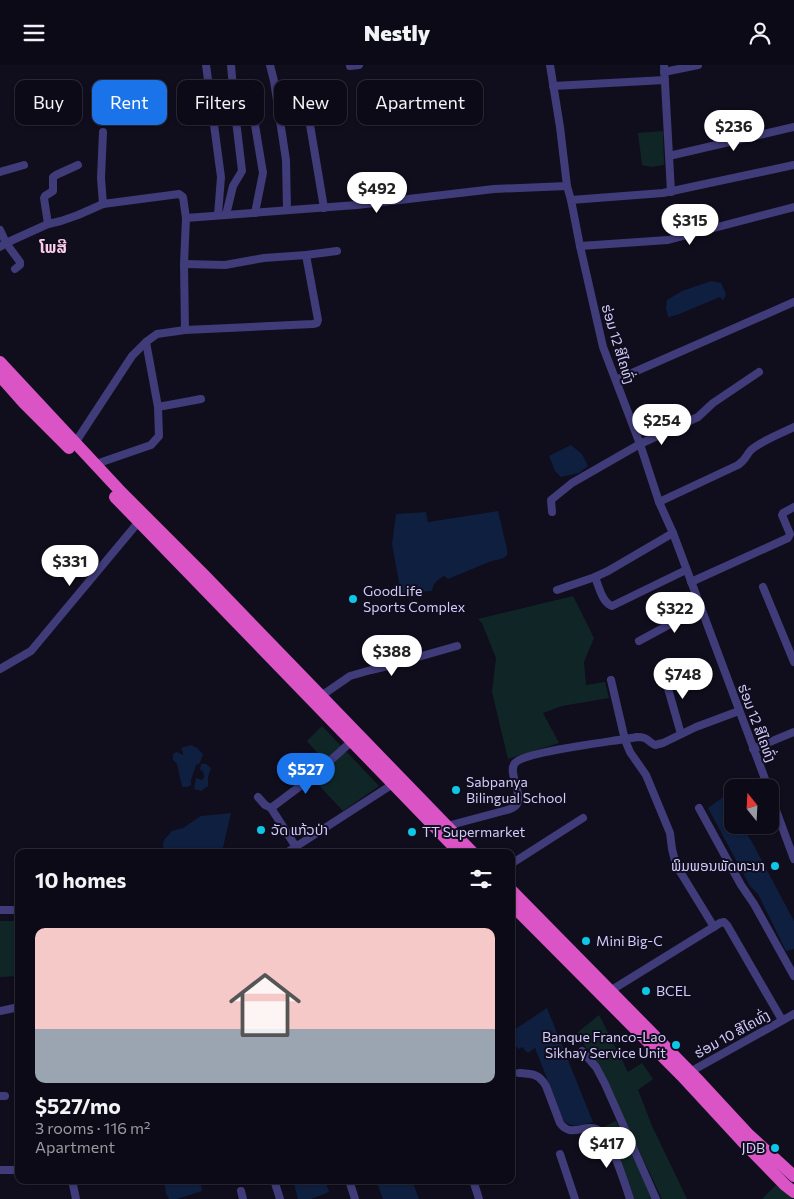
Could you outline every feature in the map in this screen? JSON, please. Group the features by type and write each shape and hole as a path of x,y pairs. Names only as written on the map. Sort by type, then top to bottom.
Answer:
{"highway":[{"path":"0,362 96,464 141,519 198,582 456,849"},
{"path":"0,376 24,403 141,519 205,576 469,849"},
{"path":"515,895 550,928 610,991 686,1074 742,1141 794,1192"},
{"path":"515,908 749,1135 794,1176"}],"street":[{"path":"206,65 220,177 222,215"},
{"path":"222,215 233,186 242,171 231,65"},
{"path":"270,65 286,160 287,210"},
{"name":"ຮ່ອມ 12 ສີໄຄທົ່ງ","path":"550,65 567,185 603,347 765,779"},
{"path":"553,85 664,73 698,65"},
{"path":"664,73 671,192"},
{"path":"255,125 263,173 255,213"},
{"path":"310,125 324,208"},
{"path":"669,156 794,127"},
{"path":"103,132 100,178 103,204"},
{"path":"0,172 24,165"},
{"path":"48,224 44,198 53,191 53,177 78,165"},
{"path":"571,200 671,192 794,165"},
{"path":"186,219 389,202 494,189 567,185"},
{"path":"3,245 48,224 78,215 103,204 179,194 183,197 186,219 184,264 185,330"},
{"path":"580,246 668,240 794,207"},
{"path":"0,229 3,245 20,262 20,265 15,269"},
{"path":"184,264 225,265 272,257 337,251"},
{"path":"75,443 132,355 157,335 185,330 317,323 306,255"},
{"path":"616,380 794,302"},
{"path":"96,464 151,445 159,436 158,407 146,342"},
{"path":"552,511 551,499 572,483 640,444 698,417 713,403 760,372"},
{"path":"158,407 201,399"},
{"path":"660,502 738,465 750,451 794,427"},
{"path":"691,582 788,538 790,535 782,515 794,507"},
{"path":"0,669 31,651 141,519"},
{"path":"557,590 608,571 673,533"},
{"path":"595,577 605,601 612,606 686,570"},
{"path":"763,587 794,662"},
{"path":"639,641 700,608"},
{"path":"321,696 350,677 457,646"},
{"path":"663,671 681,734"},
{"path":"611,680 625,740 630,752 646,775 670,833 676,865 714,927"},
{"path":"447,826 507,811 514,807 518,803 518,796 513,769 515,763 519,760 544,752 644,737 655,745 739,711"},
{"path":"754,749 794,732"},
{"path":"271,808 311,778 352,741"},
{"path":"293,849 393,784"},
{"path":"258,797 265,805 271,808 296,847"},
{"path":"699,808 794,976"},
{"path":"515,861 583,818"},
{"path":"779,818 794,859"},
{"path":"0,910 15,910"},
{"path":"610,991 724,922 782,1020"},
{"path":"0,1011 15,1008"},
{"name":"ຮ່ອມ 10 ສີໄຄທົ່ງ","path":"686,1074 782,1020 793,1016"},
{"path":"582,1051 596,1067 606,1084 656,1199"},
{"path":"519,1073 539,1076 546,1086 563,1127 573,1131 588,1127 595,1128 604,1135 613,1153 630,1199"},
{"path":"560,1154 575,1199"},
{"path":"0,1170 15,1170"},
{"path":"73,1184 76,1199"},
{"path":"275,1184 280,1199"},
{"path":"350,1184 355,1199"},
{"path":"474,1184 479,1199"}],"green space":[{"path":"663,131 664,165 651,167 642,165 638,133"},
{"path":"573,596 594,638 584,662 586,685 605,682 609,698 562,706 543,713 559,743 508,759 492,692 496,658 482,623 478,619"},
{"path":"322,726 379,786 343,811 314,780 330,767 307,741"},
{"path":"0,921 15,921 15,976 0,977"},
{"path":"599,1015 628,1072 642,1063 653,1079 638,1090 652,1126 687,1199 662,1199 603,1074 577,1033"},
{"path":"616,1121 653,1199 634,1199 603,1127"},
{"path":"776,1185 793,1198 762,1199"}],"water":[{"path":"711,281 721,283 726,294 723,301 720,297 668,317 667,300 682,291"},
{"path":"571,445 582,454 588,466 579,473 561,477 555,471 549,456"},
{"path":"498,511 507,549 507,555 504,558 489,562 448,579 444,576 436,582 432,591 401,593 392,544 396,514 426,512 428,522"},
{"path":"191,745 203,754 200,763 196,765 191,785 182,787 177,764 173,760 173,754 177,752 183,755 181,748"},
{"path":"201,764 206,764 211,768 208,786 201,791 194,789 196,778 201,780 204,778 203,771 200,770"},
{"path":"724,796 724,834 747,834 752,842 794,921 794,949 786,951 758,894 750,886 708,808"},
{"path":"231,813 223,849 164,849 164,840 172,831 183,828 201,816"},
{"path":"547,1008 593,1122 570,1125 563,1120 535,1048 528,1053 522,1047 515,1048 515,1029"},
{"path":"165,1184 201,1184 202,1191 177,1199 169,1199"},
{"path":"294,1184 326,1184 329,1192 311,1199 298,1199"},
{"path":"377,1184 413,1184 419,1199 383,1199"}],"place":[{"name":"GoodLife Sports Complex","path":"353,599"},
{"name":"Sabpanya Bilingual School","path":"456,790"},
{"name":"ວັດ ແກ້ວປ່າ","path":"261,830"},
{"name":"TT Supermarket","path":"412,832"},
{"name":"ພິມພອນພັດທະນາ","path":"775,866"},
{"name":"Mini Big-C","path":"586,941"},
{"name":"BCEL","path":"646,991"},
{"name":"Banque Franco-Lao Sikhay Service Unit","path":"676,1045"},
{"name":"JDB","path":"775,1148"}],"district":[{"name":"ໂພສີ","path":"53,247"}]}
